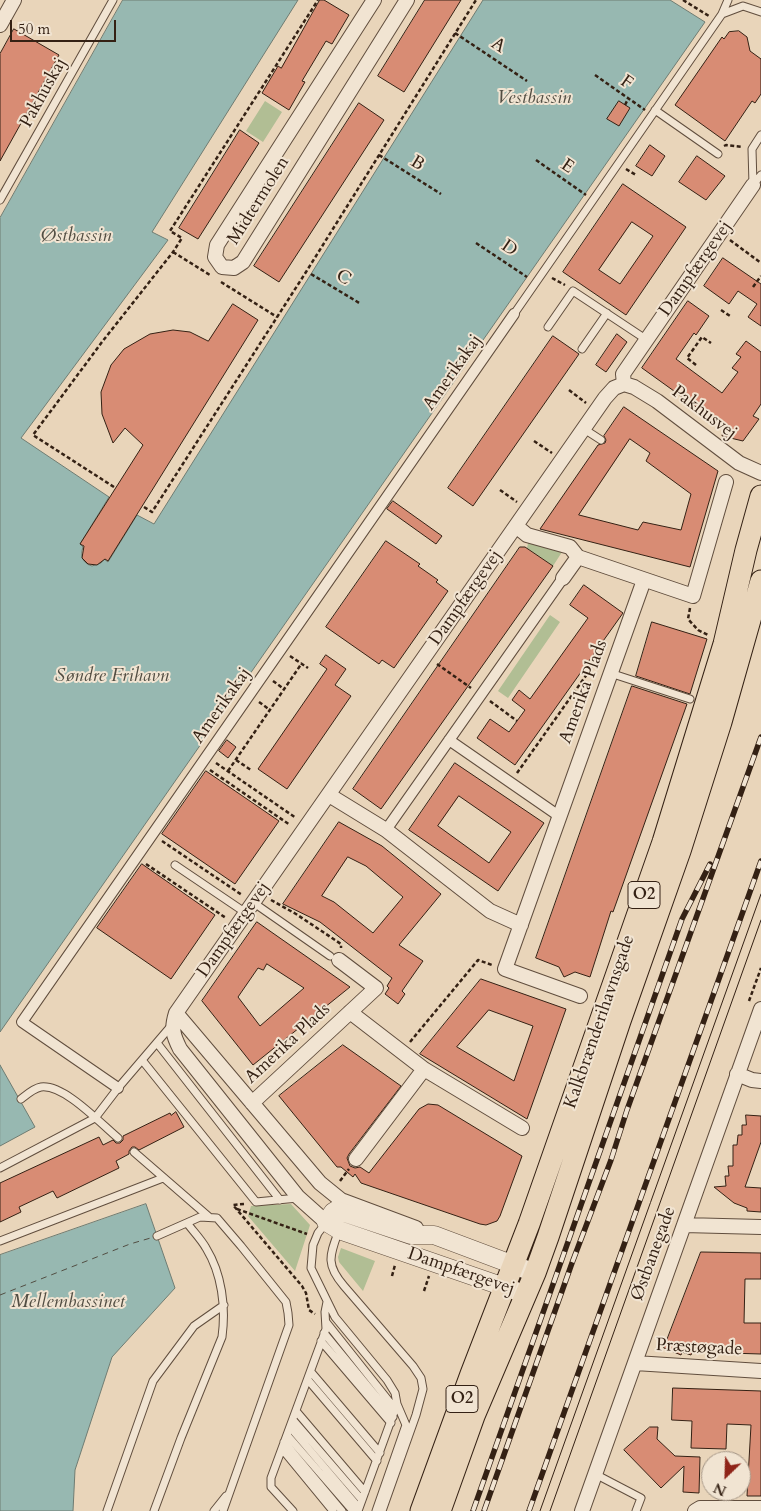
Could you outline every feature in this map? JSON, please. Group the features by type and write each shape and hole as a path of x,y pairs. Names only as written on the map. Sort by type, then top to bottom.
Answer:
{"main road":[{"name":"Kalkbrænderihavnsgade","path":"421,1511 529,1224 663,842 724,644 761,496"},
{"name":"Kalkbrænderihavnsgade","path":"440,1511 474,1416 535,1273 620,1021 680,851 721,722 761,581"}],"street":[{"name":"Midtermolen","path":"374,0 217,245 215,257 222,267 234,268 243,262 407,0"},
{"path":"0,25 13,1"},
{"name":"Dampfærgevej","path":"526,1295 341,1218 298,1198 180,1049 174,1038 174,1019 597,410 614,388 624,384 624,374 757,180"},
{"name":"Amerikakaj","path":"118,1088 22,1022 514,314"},
{"name":"Pakhusvej","path":"624,384 650,396 739,463 761,472"},
{"path":"516,526 527,535 570,547 578,558 693,596 726,482"},
{"path":"386,830 578,558"},
{"name":"Amerika Plads","path":"580,996 505,969 644,580"},
{"path":"449,740 560,816"},
{"path":"329,795 386,830 490,911 521,925"},
{"name":"Amerika Plads","path":"252,1103 376,988 335,958"},
{"name":"Østbanegade","path":"582,1511 761,1009"},
{"name":"Amerika Plads","path":"350,1012 424,1069 522,1128"},
{"name":"Dampfærgevej","path":"174,1019 252,1103 320,1183 341,1200 341,1218"},
{"path":"356,1159 424,1069"},
{"path":"737,1074 752,1080 761,1081"},
{"name":"Dampfærgevej","path":"341,1218 411,1235 434,1235 535,1273"},
{"path":"684,1225 761,1227"},
{"name":"Præstøgade","path":"635,1363 761,1370"},
{"path":"695,1511 700,1508 761,1508"}],"lane":[{"name":"Pakhuskaj","path":"0,200 113,0"},
{"path":"514,314 722,14 728,0"},
{"path":"722,14 743,6 761,12"},
{"path":"655,110 718,154"},
{"path":"757,180 752,149 761,135"},
{"path":"548,327 573,291 647,340"},
{"path":"582,349 607,313"},
{"path":"584,429 601,440"},
{"path":"610,673 690,698"},
{"path":"174,864 335,958"},
{"path":"0,1168 95,1118 157,1043 174,1019"},
{"path":"157,1043 280,1200"},
{"path":"142,1060 256,1202 298,1198"},
{"path":"21,1099 39,1087 54,1088 69,1096 118,1138"},
{"path":"134,1152 209,1218"},
{"path":"0,1241 163,1178"},
{"path":"157,1236 200,1217 217,1218 286,1302 289,1325 223,1511"},
{"path":"341,1218 316,1238 312,1251 312,1268 335,1317 387,1380 395,1393 394,1414 357,1510"},
{"path":"341,1218 330,1255 330,1264 339,1280 413,1366 421,1378 423,1389 416,1415 382,1511"},
{"path":"154,1511 222,1337 224,1322 224,1305 219,1279 207,1248 187,1223"},
{"path":"293,1511 271,1487 271,1478 324,1333 327,1302"},
{"path":"107,1511 153,1381 194,1326 224,1305"},
{"path":"326,1322 394,1414"},
{"path":"324,1333 394,1414"},
{"path":"321,1341 406,1425 376,1511"},
{"path":"311,1372 380,1453"},
{"path":"308,1380 377,1461"},
{"path":"296,1411 365,1492"},
{"path":"292,1423 362,1500"},
{"path":"292,1423 357,1510"},
{"path":"284,1442 357,1510"},
{"path":"284,1442 333,1511"},
{"path":"284,1442 342,1511"},
{"path":"594,1474 641,1498 636,1511"},
{"path":"214,1511 231,1490"}],"path":[{"path":"114,487 33,435 102,342 173,252 182,238 170,231 318,0"},
{"path":"144,507 152,512 476,0"},
{"path":"683,0 717,21"},
{"name":"A","path":"455,33 527,80"},
{"name":"F","path":"595,76 644,109"},
{"path":"625,105 628,99"},
{"path":"718,154 726,145 752,149"},
{"name":"B","path":"379,154 441,194"},
{"name":"E","path":"536,160 585,194"},
{"path":"720,233 761,263"},
{"name":"D","path":"476,243 527,276"},
{"path":"173,252 277,317"},
{"path":"543,272 573,291"},
{"name":"C","path":"312,274 361,304"},
{"path":"753,287 761,276"},
{"path":"721,310 730,316"},
{"path":"696,365 687,358 702,337 711,343"},
{"path":"569,390 597,410"},
{"path":"534,441 562,460"},
{"path":"500,490 527,510"},
{"path":"693,596 688,619 698,630 724,644"},
{"path":"511,782 605,650"},
{"path":"289,655 308,668"},
{"path":"228,771 302,663"},
{"path":"272,681 284,689"},
{"path":"261,703 270,710"},
{"path":"536,734 542,738"},
{"path":"207,756 305,829"},
{"path":"236,760 251,770"},
{"path":"218,775 305,829"},
{"path":"152,834 250,908"},
{"path":"137,857 237,926"},
{"path":"282,906 341,944 335,958"},
{"path":"401,1052 478,960"},
{"path":"256,1202 233,1205 302,1286 306,1293 309,1310 316,1315"},
{"path":"237,1209 316,1238"}],"green space":[{"path":"265,101 282,112 263,142 246,131"},
{"path":"528,543 562,552 553,566 527,548"},
{"path":"550,615 560,622 508,698 498,691"},
{"path":"291,1204 310,1225 295,1271 248,1216 251,1206"},
{"path":"341,1248 375,1261 363,1291 339,1262 338,1257"}],"water":[{"path":"123,0 298,0 152,232 168,240 21,438 109,497 80,544 83,547 83,559 92,566 101,563 104,559 108,562 137,515 154,524 483,0 670,0 705,22 0,1032 0,218"},
{"path":"0,1065 35,1127 0,1146"},
{"name":"Mellembassinet","path":"146,1204 175,1288 112,1357 75,1470 73,1511 0,1511 0,1255"}],"building":[{"path":"320,0 324,0 349,15 332,44 326,41 302,81 305,82 289,110 262,93 278,66 281,68"},
{"path":"425,0 461,0 404,92 378,76"},
{"path":"14,29 59,55 0,161 0,54"},
{"path":"739,31 747,37 750,51 761,59 761,94 755,103 752,101 725,141 675,105 722,37 724,39 729,32"},
{"path":"619,101 630,108 619,126 607,119"},
{"path":"359,103 384,120 279,282 254,266"},
{"path":"240,130 259,143 198,239 179,228"},
{"path":"650,145 665,156 652,176 636,166"},
{"path":"697,156 725,176 706,200 679,182"},
{"path":"623,184 686,227 626,315 563,272","holes":["632,222 653,236 620,284 599,270"]},
{"path":"723,258 761,284 761,326 748,317 757,304 738,291 729,304 704,286"},
{"path":"688,301 709,316 696,335 694,333 676,359 722,393 738,372 732,368 741,357 736,354 746,341 761,352 761,404 753,416 759,419 743,441 722,436 724,427 642,368"},
{"path":"233,304 258,320 108,561 105,559 97,565 88,564 82,558 84,546 80,544 143,445 125,428 113,443 102,414 101,392 111,365 124,349 150,334 173,330 190,332 208,341"},
{"path":"617,334 627,342 606,372 596,365"},
{"path":"553,336 579,354 473,506 448,488"},
{"path":"624,407 718,471 690,567 540,529 598,445 605,443 604,436","holes":["630,439 650,453 646,461 691,494 681,530 643,522 638,530 579,515"]},
{"path":"393,501 442,536 436,544 387,509"},
{"path":"386,541 420,564 418,566 438,580 436,582 448,591 394,668 382,660 379,664 326,627"},
{"path":"520,547 525,547 553,566 381,809 353,789"},
{"path":"584,585 623,613 515,765 477,738 490,719 509,732 525,710 512,700 519,690 530,699 588,618 570,605"},
{"path":"652,622 707,639 690,694 636,676"},
{"path":"326,655 346,669 335,685 351,696 287,789 258,769 327,669 320,664"},
{"path":"632,686 687,704 613,912 611,911 590,977 575,972 564,977 559,967 536,958"},
{"path":"227,740 236,747 228,758 219,751"},
{"path":"455,763 544,823 498,891 409,830","holes":["459,796 511,832 489,863 438,826"]},
{"path":"206,771 279,821 235,884 162,834"},
{"path":"339,822 382,846 441,894 399,945 423,961 402,991 405,994 398,1004 385,994 392,978 320,922 283,904","holes":["348,857 366,866 403,897 373,933 334,902 322,896"]},
{"path":"142,864 215,915 171,979 97,928"},
{"path":"257,922 350,987 253,1065 202,1001","holes":["267,964 304,988 260,1026 238,997 258,968 263,970"]},
{"path":"481,979 566,1009 527,1119 420,1054","holes":["489,1010 533,1026 514,1081 457,1047"]},
{"path":"343,1045 401,1086 349,1154 347,1158 350,1166 360,1167 369,1173 419,1109 428,1104 438,1105 522,1156 497,1221 486,1225 480,1224 361,1183 355,1174 353,1177 341,1167 337,1167 279,1096"},
{"path":"176,1112 184,1127 139,1150 132,1147 129,1154 116,1161 119,1168 57,1198 53,1191 19,1207 21,1212 0,1222 0,1183 99,1137 103,1145 113,1140 116,1143 120,1143 123,1140 123,1136 170,1113 171,1115"},
{"path":"746,1115 761,1116 761,1142 745,1187 761,1188 761,1212 747,1211 747,1208 734,1203 714,1187 726,1186 725,1176 729,1176 728,1166 733,1166 733,1145 737,1145 738,1135 742,1135 742,1125 746,1125"},
{"path":"701,1252 761,1253 761,1279 745,1279 744,1323 761,1323 761,1354 693,1350 691,1355 682,1352 681,1355 664,1348"},
{"path":"673,1388 761,1391 761,1496 751,1496 751,1425 727,1424 726,1449 691,1448 692,1421 672,1420"},
{"path":"650,1427 658,1427 657,1439 675,1456 700,1457 699,1493 683,1492 684,1466 661,1488 624,1450"}],"ferry route":[{"path":"0,1295 130,1244 154,1237"}],"tram line":[{"path":"540,1511 761,894"},
{"path":"550,1511 761,920"}],"railway":[{"path":"484,1511 761,737"},
{"path":"529,1511 761,861"},
{"path":"473,1511 682,919 710,864"}],"water label":[{"name":"Vestbassin","path":"534,99"},
{"name":"Østbassin","path":"76,237"},
{"name":"Søndre Frihavn","path":"112,677"}]}
